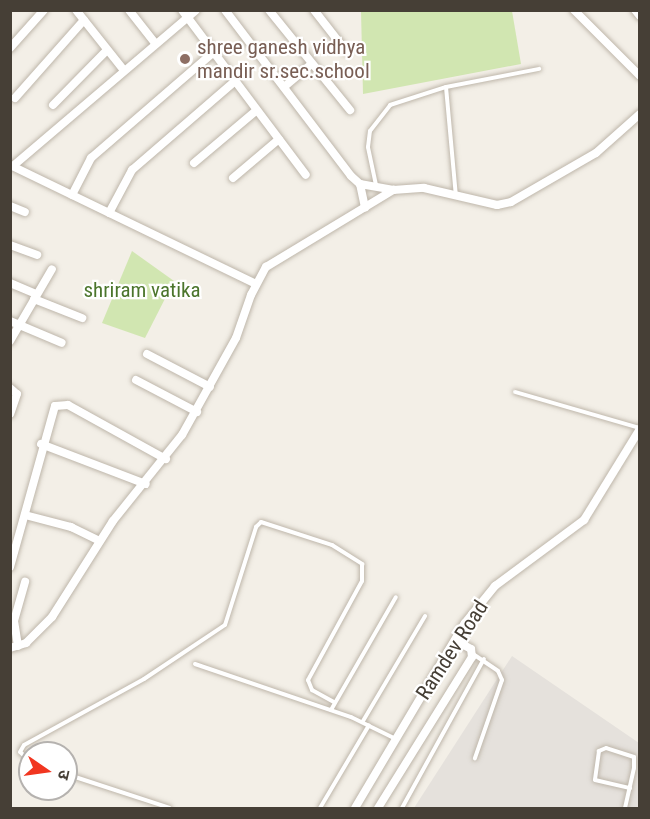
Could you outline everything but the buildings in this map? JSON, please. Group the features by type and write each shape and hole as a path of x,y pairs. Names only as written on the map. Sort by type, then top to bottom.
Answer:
{"street":[{"path":"10,48 44,10"},
{"path":"76,10 123,69"},
{"path":"129,10 155,43"},
{"path":"196,10 185,14 155,43 12,166 256,284"},
{"path":"225,10 351,177 360,184 393,190 424,188 497,206 511,202 596,153 639,114"},
{"path":"269,10 350,110"},
{"path":"314,10 346,51"},
{"path":"574,10 639,76"},
{"path":"635,11 639,16"},
{"path":"185,14 306,175"},
{"path":"15,98 84,20"},
{"path":"53,105 107,50"},
{"path":"72,195 91,158 214,52"},
{"path":"284,87 311,64"},
{"path":"109,213 132,170 235,81"},
{"path":"194,163 257,110"},
{"path":"233,178 279,140"},
{"path":"360,184 365,207"},
{"path":"25,582 12,622 14,647 27,643 51,616 100,541 166,459 197,412 236,338 256,284 267,267 393,190"},
{"path":"10,206 25,212"},
{"path":"10,245 37,255"},
{"path":"10,341 52,269"},
{"path":"10,283 82,318"},
{"path":"10,321 62,343"},
{"path":"147,354 210,387"},
{"path":"136,380 197,412"},
{"path":"10,388 17,394 10,414"},
{"path":"10,567 41,444 52,411 62,404 166,459"},
{"name":"Ramdev Road","path":"355,808 455,640 495,586 584,520 639,429"},
{"path":"41,444 98,462 146,484"},
{"path":"25,514 71,527 100,541"},
{"path":"378,808 469,649 455,640"}],"lane":[{"path":"377,187 370,158 370,131 382,111 404,98 446,87 539,69"},
{"path":"446,87 456,196"},
{"path":"514,392 639,429"},
{"path":"31,741 144,679 225,626 256,527 261,522 332,545 362,564 362,581 308,680 312,690 335,703"},
{"path":"331,710 396,597"},
{"path":"363,722 425,616"},
{"path":"469,649 498,671 502,680 475,758"},
{"path":"402,808 484,659"},
{"path":"195,664 331,710 363,722 397,739"},
{"path":"320,808 369,725"},
{"path":"625,808 637,769 635,761 629,754 606,748 599,751 595,780 630,788"},
{"path":"78,778 170,808"}],"shaded area":[{"path":"512,656 639,743 639,808 414,808"}],"green space":[{"path":"361,11 512,11 521,64 363,94"},
{"name":"shriram vatika","path":"132,251 174,281 145,338 102,323"}],"place":[{"name":"shree ganesh vidhya mandir sr.sec.school","path":"185,59"}]}
